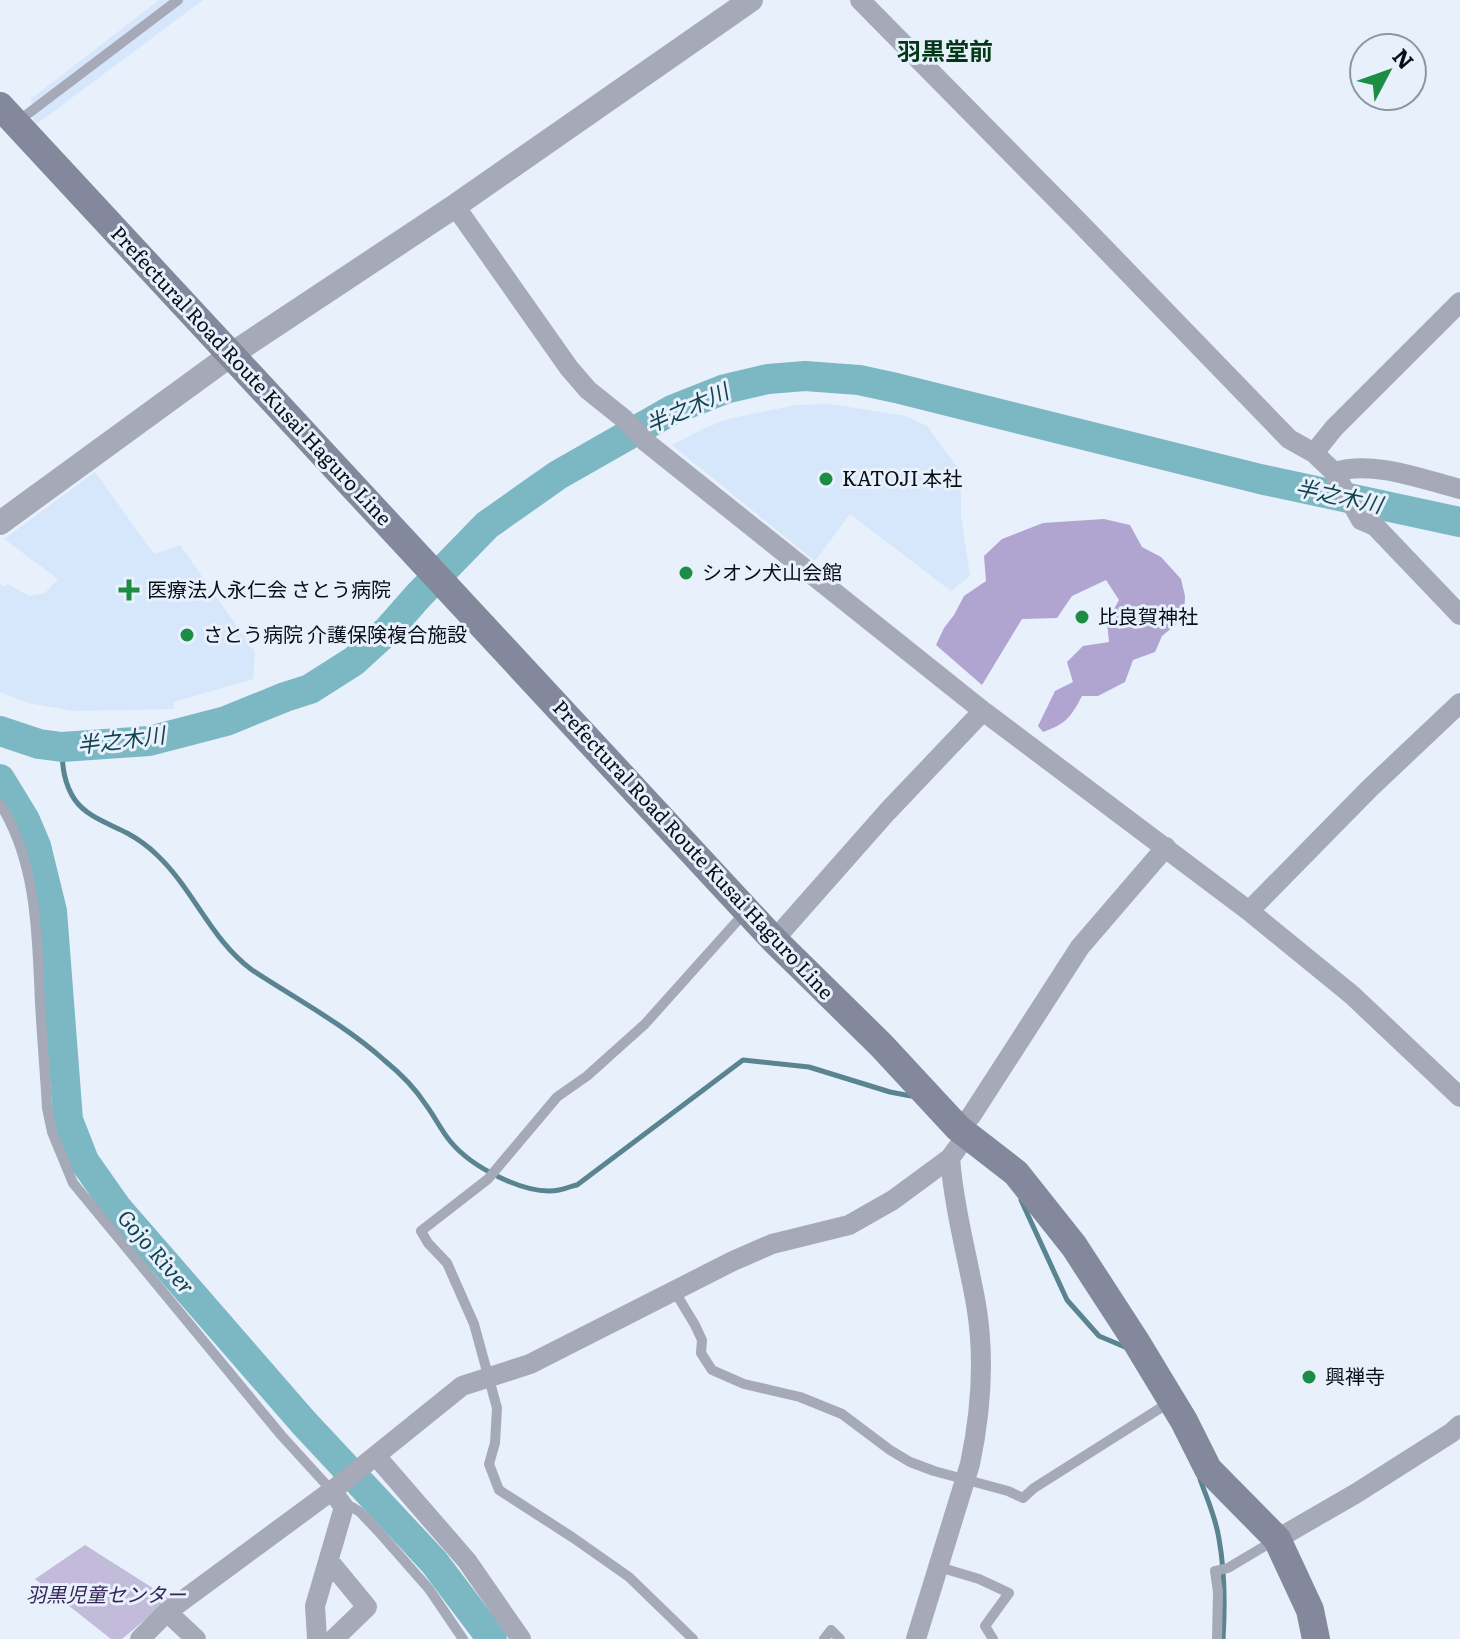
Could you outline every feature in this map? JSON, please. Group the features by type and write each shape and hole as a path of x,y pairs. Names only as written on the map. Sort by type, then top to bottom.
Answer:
{"main road":[{"name":"Prefectural Road Route Kusai Haguro Line","path":"4,111 742,900 774,940 881,1045 963,1132 1016,1173 1074,1246 1135,1340 1208,1469 1277,1539 1310,1610 1316,1639"}],"street":[{"path":"0,523 232,354 455,206 751,0"},
{"path":"860,0 1289,439 1314,453 1334,472 1361,520 1375,526 1460,615"},
{"path":"455,206 569,368 588,390 623,418 646,442 983,711 1249,911 1352,995 1460,1097"},
{"path":"1314,453 1334,428 1460,302"},
{"path":"1334,472 1370,468 1460,489"},
{"path":"1249,911 1370,788 1460,703"},
{"path":"774,940 887,812 983,711"},
{"path":"140,1639 167,1612 338,1495 371,1460 462,1386 530,1364 772,1244 849,1225 893,1200 950,1158 971,1116 1080,947 1166,847"},
{"path":"916,1639 966,1478 975,1437 982,1370 977,1307 952,1184 950,1158"},
{"path":"1277,1539 1355,1494 1460,1425"},
{"path":"371,1460 467,1561 521,1639"},
{"path":"319,1639 315,1606 329,1561 338,1495"},
{"path":"329,1561 367,1607 334,1639"},
{"path":"167,1612 196,1639"}],"lane":[{"path":"4,111 178,0"},
{"path":"0,804 20,844 31,892 47,1108 52,1132 73,1183 281,1435 338,1495 360,1512 429,1589 463,1639"},
{"path":"693,1639 629,1577 499,1490 489,1464 495,1443 497,1408 474,1324 447,1263 421,1231 488,1179 557,1097 587,1076 645,1024 739,919 742,900"},
{"path":"675,1292 699,1333 701,1353 712,1370 744,1384 800,1397 842,1414 910,1462 1023,1498 1172,1401"},
{"path":"1217,1639 1215,1571 1228,1568 1277,1539"},
{"path":"939,1567 979,1579 1009,1593 985,1626 993,1639"},
{"path":"824,1639 831,1630 840,1639"}],"shaded area":[{"path":"159,0 203,0 34,126 31,99"},
{"path":"829,404 906,416 927,426 958,468 970,576 951,591 850,514 815,561 672,445 728,419 796,405"},
{"name":"医療法人永仁会 さとう病院","path":"95,472 154,554 180,545 255,652 253,679 173,702 174,709 74,711 28,703 0,692 0,583 29,596 45,593 58,579 4,539"},
{"path":"1104,519 1130,525 1142,547 1161,557 1181,579 1185,596 1184,618 1162,636 1155,652 1133,660 1125,682 1098,696 1082,696 1067,719 1043,732 1038,726 1055,691 1073,682 1067,662 1083,646 1109,642 1107,622 1119,600 1106,580 1072,596 1057,618 1022,619 982,685 936,645 964,596 986,581 984,556 1002,539 1043,523"}],"green space":[{"name":"羽黒児童センター","path":"85,1545 170,1599 122,1639 111,1639 35,1579"}],"waterway":[{"name":"半之木川","path":"0,731 39,744 62,747 149,741 226,721 310,689 354,661 389,629 487,525 558,475 672,410 725,389 768,379 805,376 859,380 1260,479 1460,522"},
{"path":"62,747 64,775 68,788 80,806 92,816 147,846 170,869 238,958 369,1047 412,1087 459,1151 500,1178 546,1191 577,1185 743,1060 809,1067 911,1096"},
{"name":"Gojo River","path":"0,779 25,820 36,846 52,911 68,1120 84,1161 117,1208 304,1423 434,1562 492,1639"},
{"path":"1021,1200 1067,1300 1099,1336 1125,1347"},
{"path":"1200,1479 1216,1524 1221,1551 1223,1639"}],"place":[{"name":"KATOJI 本社","path":"826,479"},
{"name":"シオン犬山会館","path":"686,573"},
{"name":"医療法人永仁会 さとう病院","path":"129,590"},
{"name":"比良賀神社","path":"1082,617"},
{"name":"さとう病院 介護保険複合施設","path":"187,635"},
{"name":"興禅寺","path":"1309,1377"}],"district":[{"name":"羽黒堂前","path":"945,52"}]}
